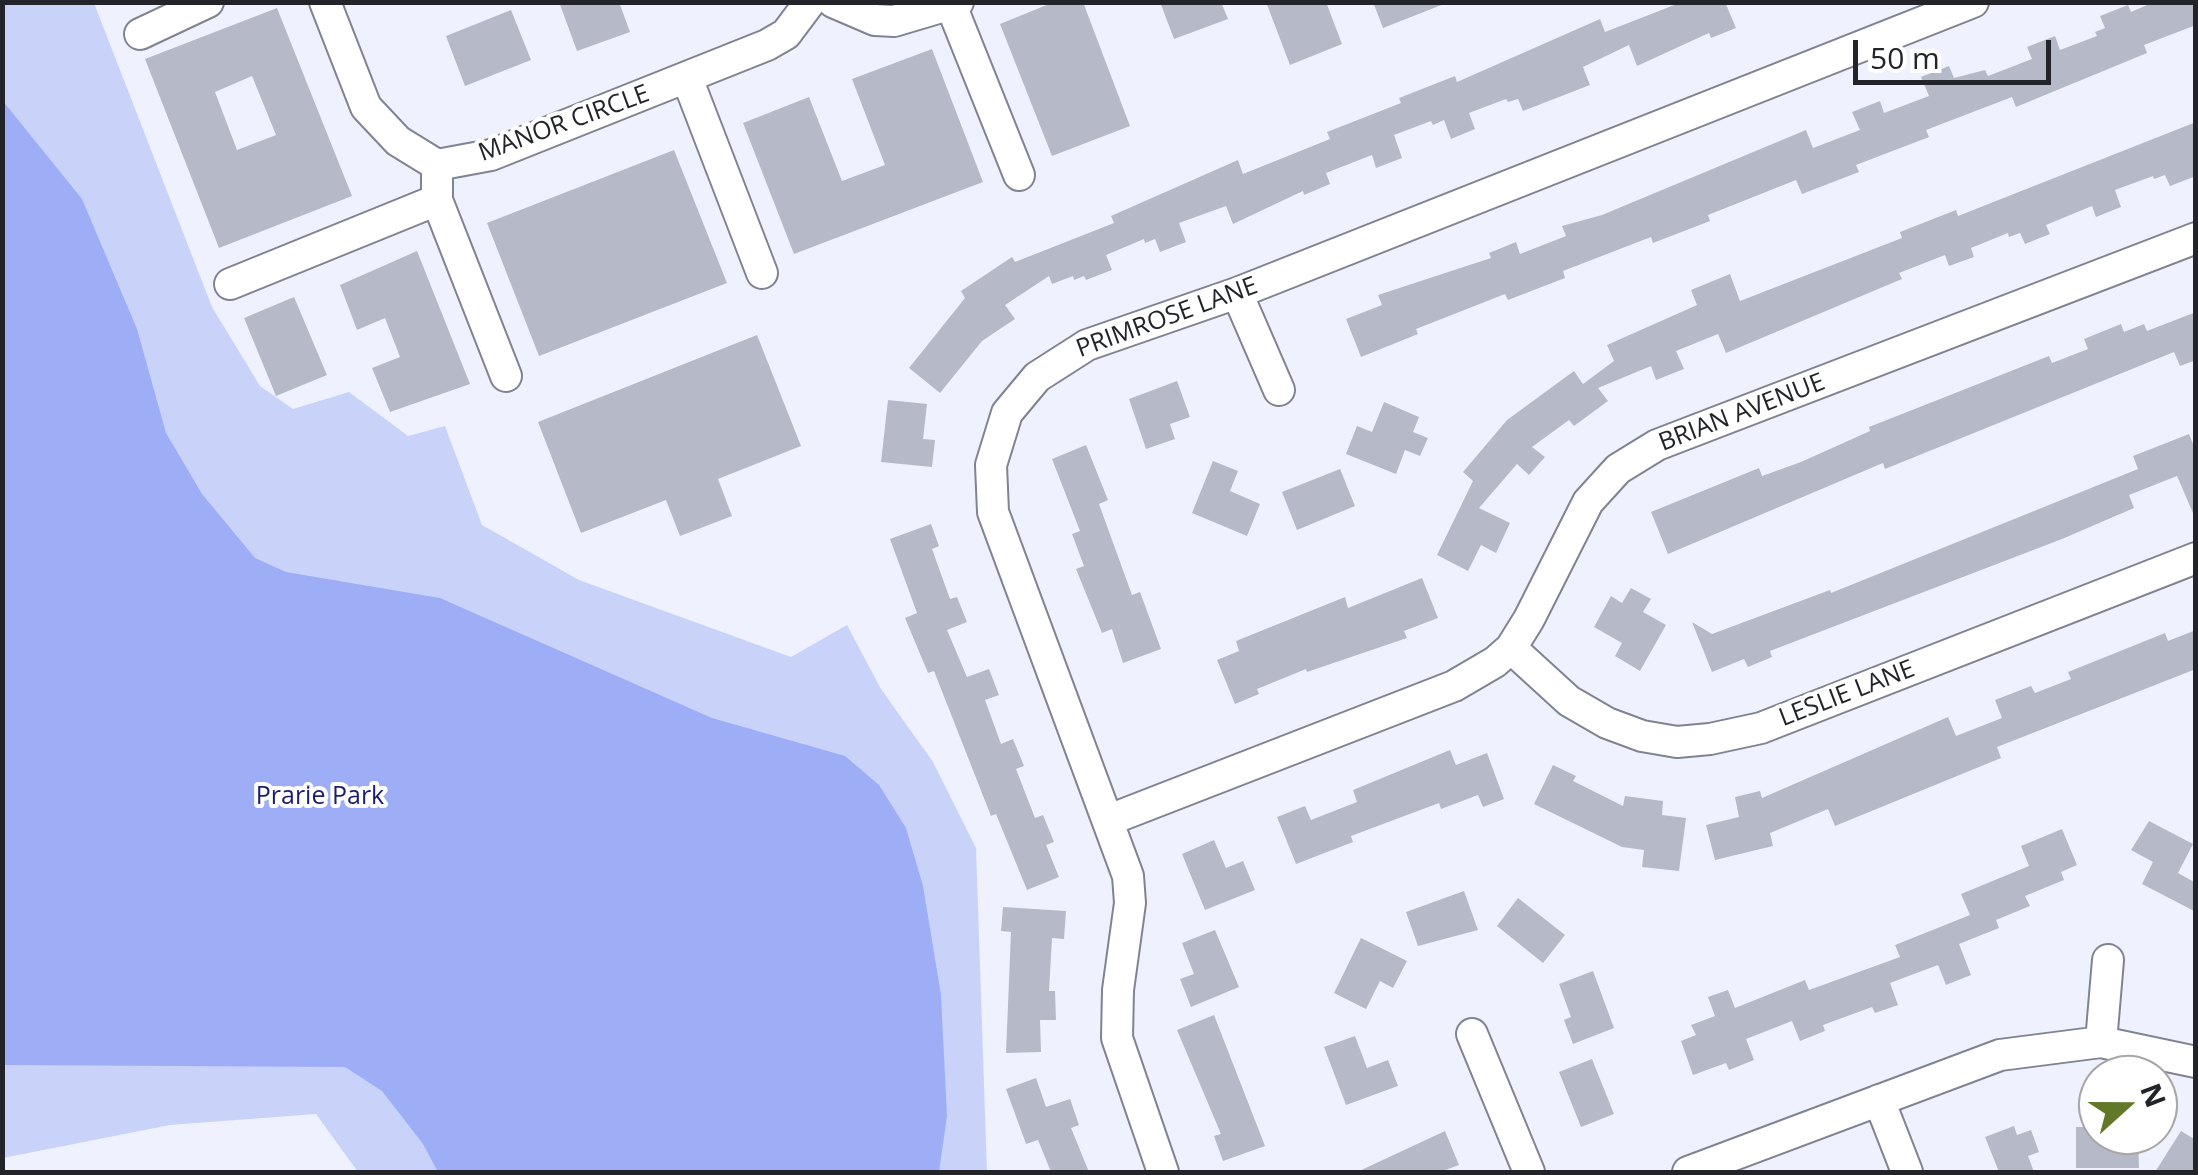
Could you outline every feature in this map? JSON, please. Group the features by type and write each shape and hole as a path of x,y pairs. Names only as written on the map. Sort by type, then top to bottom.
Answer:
{"street":[{"path":"140,34 208,2"},
{"path":"325,2 366,107 398,141 436,165 437,200 506,376"},
{"name":"MANOR CIRCLE","path":"436,165 491,155 687,78 786,34 810,2"},
{"path":"833,2 876,20 894,21 954,4 1019,175"},
{"name":"PRIMROSE LANE","path":"1163,1172 1117,1038 1130,888 1109,820 998,533 990,490 998,436 1008,413 1037,377 1070,353 1237,293 1973,2"},
{"path":"687,78 762,273"},
{"path":"230,284 437,200"},
{"name":"BRIAN AVENUE","path":"1109,820 1454,686 1511,648 1588,502 1633,458 1675,438 2196,238"},
{"path":"1237,293 1279,390"},
{"name":"LESLIE LANE","path":"1511,648 1569,700 1607,723 1642,736 1677,742 1710,739 1761,728 2196,558"},
{"path":"2101,1042 2108,960"},
{"path":"1472,1034 1530,1172"},
{"path":"1688,1172 2000,1054 2101,1042 2196,1062"},
{"path":"1879,1100 1907,1172"}],"green space":[{"name":"Prarie Park","path":"3,3 94,3 212,307 260,386 293,409 349,392 408,436 445,426 482,525 579,580 791,657 847,625 881,689 933,762 976,848 987,1172 358,1172 316,1114 170,1125 3,1158"}],"water":[{"name":"Prarie Park","path":"2,100 82,199 137,329 166,433 202,494 255,558 286,572 440,598 712,718 845,756 879,785 906,828 923,886 941,995 947,1116 939,1172 438,1172 423,1144 382,1091 345,1067 3,1065"}],"building":[{"path":"559,2 619,2 630,32 577,51"},
{"path":"1054,2 1083,2 1130,126 1052,156 1000,24"},
{"path":"1160,2 1221,2 1228,19 1174,39"},
{"path":"1266,2 1326,2 1342,44 1290,65"},
{"path":"1373,2 1444,2 1444,4 1383,28"},
{"path":"1682,2 1725,2 1736,28 1711,38 1709,33 1637,66 1629,45 1583,67 1590,85 1523,111 1518,99 1506,99 1469,113 1475,129 1451,139 1444,120 1433,125 1431,121 1394,135 1402,158 1376,168 1372,155 1326,173 1330,184 1304,195 1303,191 1233,224 1226,206 1179,223 1186,242 1160,252 1155,239 1145,243 1144,239 1106,255 1112,270 1086,280 1084,276 1074,280 1073,276 1052,284 1049,276 1005,305 1015,319 982,341 940,393 909,368 965,298 961,291 1012,257 1015,262 1114,223 1111,216 1238,160 1243,174 1330,139 1327,132 1401,103 1399,98 1455,76 1457,82 1600,19 1605,32"},
{"path":"2154,2 2196,2 2196,25 2144,45 2147,53 2016,107 2012,97 1926,130 1929,137 1856,165 1859,172 1802,194 1796,180 1708,215 1710,221 1653,243 1651,237 1563,271 1565,278 1508,300 1505,294 1416,329 1418,334 1361,357 1346,319 1382,305 1378,295 1491,258 1489,253 1516,242 1520,254 1566,236 1562,226 1602,215 1806,130 1813,148 1860,130 1852,112 1880,101 1884,113 1929,96 1921,77 1949,66 1954,78 1985,70 1988,76 2032,59 2027,47 2055,36 2060,50 2097,36 2095,32 2105,28 2100,16 2128,5 2131,12"},
{"path":"277,8 352,196 219,248 145,59","holes":["252,76 276,135 237,150 215,92"]},
{"path":"511,10 531,60 465,86 446,36"},
{"path":"932,49 983,182 794,254 743,123 809,97 842,181 885,165 852,79"},
{"path":"2196,122 2196,176 2170,186 2165,175 2154,179 2153,176 2115,190 2121,207 2096,217 2092,206 2046,225 2050,234 2025,244 2020,233 2009,237 2008,233 1971,248 1974,257 1949,266 1945,255 1899,273 1902,279 1726,353 1718,334 1676,351 1684,369 1656,380 1651,366 1598,388 1608,401 1574,426 1569,420 1532,447 1545,457 1529,475 1517,464 1479,508 1510,523 1496,553 1481,545 1468,571 1437,555 1473,481 1463,472 1507,420 1574,371 1583,384 1614,361 1607,345 1697,305 1691,290 1730,274 1740,301 1902,238 1900,232 1956,210 1958,216"},
{"path":"674,150 727,283 539,356 487,223"},
{"path":"417,251 470,384 390,412 372,368 400,357 385,318 357,330 340,285"},
{"path":"294,297 327,375 276,396 244,318"},
{"path":"2196,312 2196,360 2180,366 2174,352 1885,469 1883,463 1668,554 1651,512 1759,468 1762,476 1801,462 1870,431 1869,427 2049,356 2052,363 2088,349 2084,339 2121,324 2124,332 2144,324 2147,331"},
{"path":"757,335 801,446 718,479 732,516 680,536 666,500 581,533 538,422"},
{"path":"1177,381 1190,417 1170,424 1175,439 1146,449 1129,399"},
{"path":"888,400 927,404 923,439 935,440 932,467 881,462"},
{"path":"1384,402 1419,417 1413,432 1428,438 1420,456 1405,450 1396,474 1346,454 1357,426 1372,432"},
{"path":"2189,434 2196,451 2196,520 2177,476 2129,495 2134,508 2062,539 1770,651 1772,657 1748,667 1744,659 1712,672 1692,622 1712,634 1830,590 1831,593 2138,469 2133,456"},
{"path":"1086,445 1108,500 1099,504 1132,595 1140,592 1161,649 1123,663 1112,629 1102,633 1076,569 1084,566 1072,534 1080,531 1052,459"},
{"path":"1213,461 1238,471 1230,491 1260,504 1247,536 1192,513"},
{"path":"1340,469 1355,506 1297,530 1282,492"},
{"path":"931,524 939,546 932,549 950,599 957,597 967,622 947,630 967,677 989,669 999,695 985,700 1001,744 1013,739 1024,766 1016,769 1035,818 1043,815 1054,842 1046,845 1059,877 1027,890 996,814 991,816 934,671 928,673 905,618 917,613 890,539"},
{"path":"1422,578 1438,618 1404,631 1407,638 1307,672 1306,669 1257,689 1259,694 1235,704 1217,660 1239,651 1236,641 1345,597 1348,608"},
{"path":"1631,588 1651,599 1643,612 1666,625 1640,671 1615,656 1622,643 1594,627 1611,596 1622,603"},
{"path":"2196,630 2196,669 1997,747 2001,758 1835,826 1828,809 1770,833 1773,846 1715,860 1706,825 1739,817 1735,797 1760,791 1762,798 1948,717 1956,736 2002,718 1995,700 2031,686 2035,693 2071,679 2068,672 2165,633 2168,641"},
{"path":"1450,750 1456,765 1487,753 1504,799 1483,807 1478,795 1441,809 1439,803 1351,836 1353,842 1296,864 1277,817 1305,806 1311,820 1357,802 1353,790"},
{"path":"1553,765 1576,776 1573,781 1623,806 1625,796 1663,801 1662,815 1686,818 1679,871 1642,867 1644,850 1622,847 1534,804"},
{"path":"2149,821 2193,844 2178,873 2196,883 2196,912 2142,884 2153,862 2131,850"},
{"path":"2062,829 2077,865 2061,872 2064,880 2025,896 2030,906 1996,920 1999,928 1959,944 1971,975 1946,985 1938,965 1890,983 1898,1005 1875,1013 1872,1007 1823,1025 1825,1031 1800,1041 1792,1021 1746,1039 1754,1060 1729,1070 1726,1063 1693,1075 1681,1041 1696,1035 1691,1025 1715,1016 1708,997 1728,990 1735,1008 1805,980 1809,990 1900,957 1895,945 1970,915 1961,894 2029,866 2021,846"},
{"path":"1214,840 1226,868 1243,861 1255,890 1205,910 1182,854"},
{"path":"1464,891 1478,930 1418,946 1406,912"},
{"path":"1518,898 1565,935 1543,963 1497,926"},
{"path":"1003,907 1066,911 1064,939 1052,938 1049,991 1055,991 1056,1020 1040,1020 1041,1052 1006,1053 1011,932 1001,931"},
{"path":"1215,930 1239,987 1191,1007 1180,979 1194,974 1182,943"},
{"path":"1361,938 1407,961 1393,988 1380,981 1366,1009 1334,993"},
{"path":"1593,971 1614,1028 1573,1044 1564,1020 1571,1017 1559,984"},
{"path":"1214,1015 1265,1146 1223,1161 1214,1136 1221,1134 1177,1030"},
{"path":"1355,1036 1367,1068 1388,1060 1398,1086 1346,1105 1324,1047"},
{"path":"1592,1059 1614,1114 1581,1127 1559,1072"},
{"path":"1036,1078 1046,1107 1070,1099 1079,1125 1071,1128 1089,1172 1051,1172 1038,1140 1026,1144 1006,1089"},
{"path":"2014,1126 2017,1135 2031,1130 2039,1152 2028,1156 2034,1172 1999,1172 1985,1137"},
{"path":"2076,1127 2078,1155 2139,1155 2139,1168 2076,1168"},
{"path":"1445,1131 1459,1165 1440,1172 1357,1172"},
{"path":"2181,1131 2196,1140 2196,1172 2155,1172 2166,1155 2178,1155"}]}
